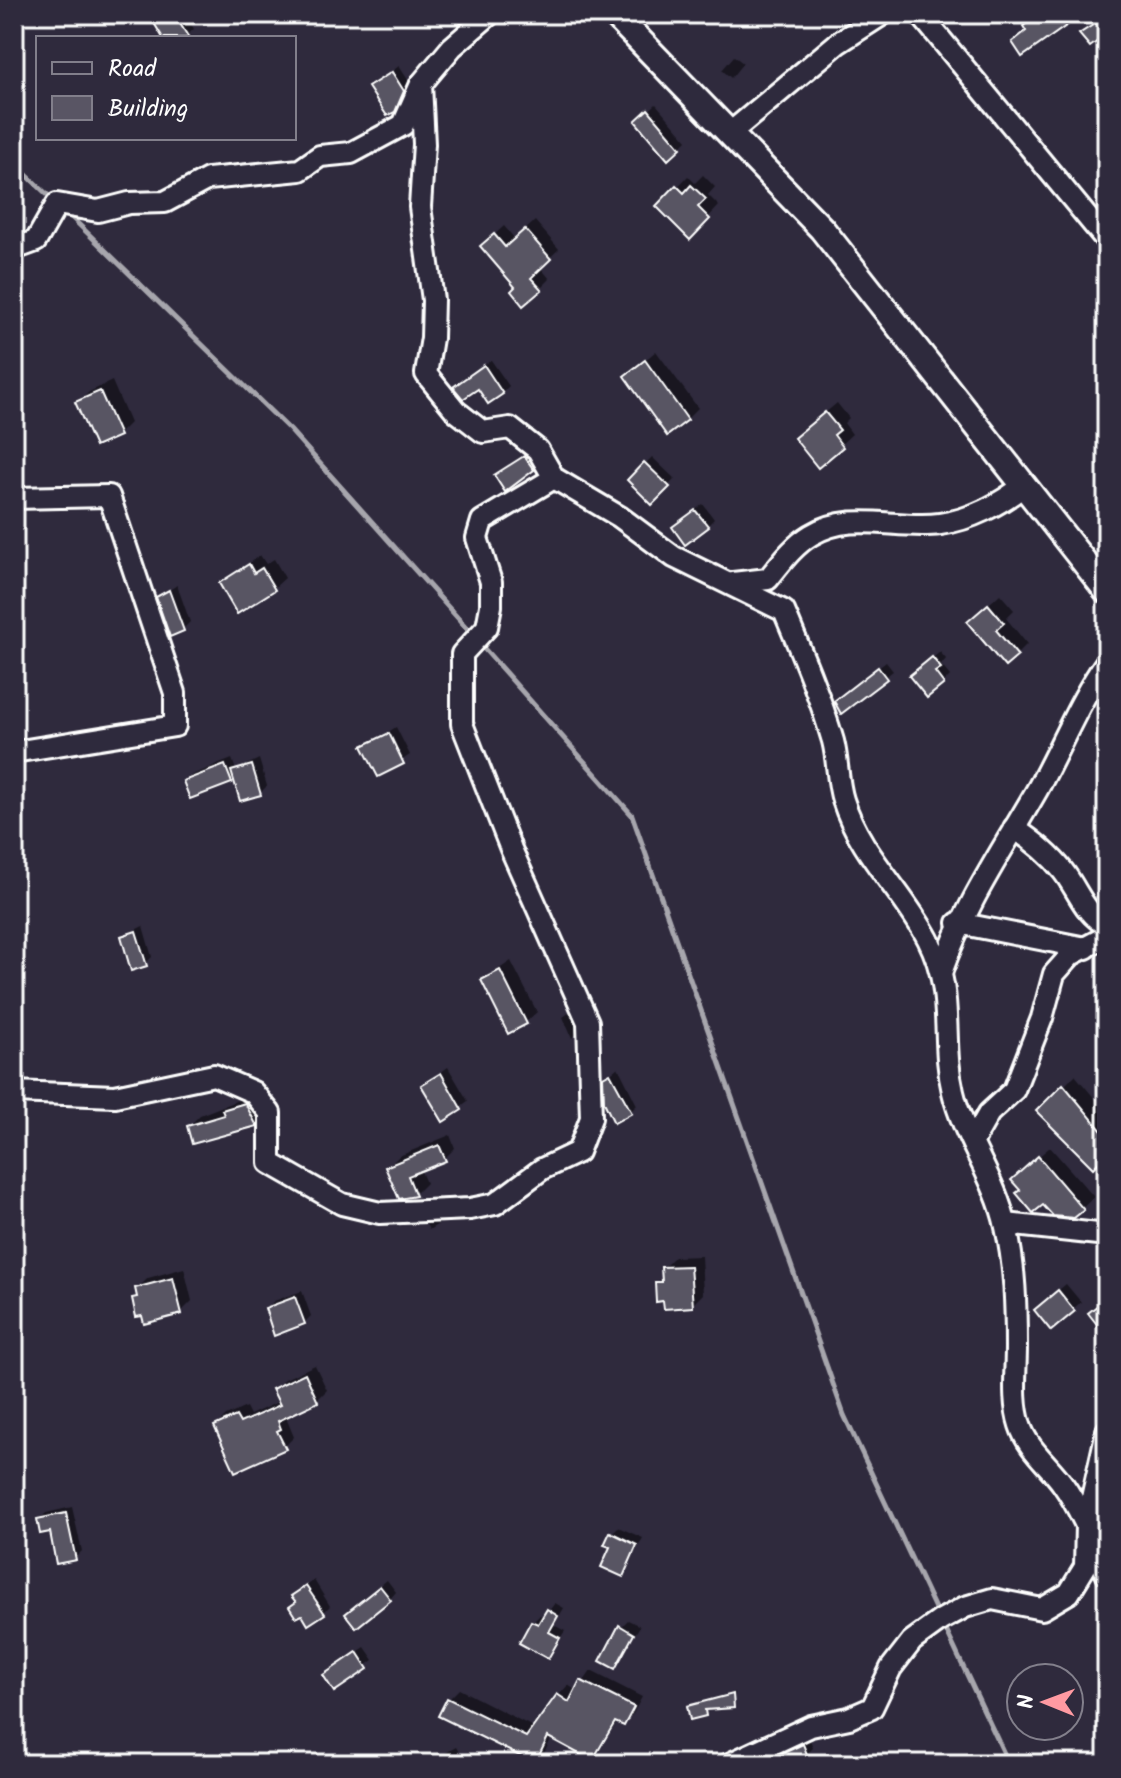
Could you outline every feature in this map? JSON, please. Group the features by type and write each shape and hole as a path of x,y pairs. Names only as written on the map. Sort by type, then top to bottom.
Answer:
{"street":[{"path":"14,249 36,241 57,204 98,211 129,203 165,202 208,179 300,170 320,156 351,153 403,125 421,84 452,47 490,14"},
{"path":"614,14 822,229 1107,591"},
{"path":"729,134 838,43 883,14"},
{"path":"920,14 1107,241"},
{"path":"421,84 424,144 420,207 424,257 433,300 426,374 456,411 483,432 510,428 538,450 554,478 620,517 674,557 733,583 784,611 834,744 842,799 861,842 928,939 941,973 949,1015 949,1068 953,1095 1006,1224 1014,1271 1015,1403 1020,1426 1029,1444 1062,1483 1086,1525 1107,1575"},
{"path":"14,1092 115,1096 214,1075 253,1092 270,1113 270,1163 342,1204 380,1213 470,1209 495,1204 542,1169 578,1152 591,1118 588,1022 511,849 462,724 462,654 487,627 491,606 491,582 477,538 482,521 554,478"},
{"path":"733,583 768,579 790,552 812,534 838,523 941,524 1004,501 1024,485"},
{"path":"14,498 109,496 175,693 175,726 14,752"},
{"path":"941,973 958,923 1014,828 1086,690 1107,661"},
{"path":"1014,828 1038,844 1063,871 1094,919 1107,925"},
{"path":"958,923 1086,948"},
{"path":"973,1141 989,1113 1014,1090 1042,1018 1054,974 1071,955 1107,936"},
{"path":"1006,1224 1107,1235"},
{"path":"729,1764 811,1726 849,1718 872,1708 891,1668 912,1641 965,1607 992,1599 1042,1609 1069,1593 1085,1567 1086,1525 1107,1431"}],"building":[{"path":"174,14 188,36 162,36 154,23"},
{"path":"1040,14 1083,14 1022,57 1012,42 1026,31 1023,26"},
{"path":"1107,16 1107,34 1090,47 1079,34"},
{"path":"392,72 404,91 395,112 387,116 368,87"},
{"path":"648,109 681,148 668,160 635,121"},
{"path":"676,185 684,193 691,185 706,199 698,207 710,219 690,240 656,206"},
{"path":"525,229 551,259 531,278 542,290 523,306 511,291 515,287 480,246 494,234 505,247"},
{"path":"645,360 688,420 667,436 624,376"},
{"path":"484,365 503,394 488,404 478,389 463,399 453,387"},
{"path":"100,391 120,436 95,447 75,402"},
{"path":"825,412 840,430 834,435 843,447 818,468 794,438"},
{"path":"524,456 534,470 505,492 494,475"},
{"path":"644,462 670,487 652,505 627,480"},
{"path":"695,510 709,527 685,545 672,527"},
{"path":"249,564 254,573 262,568 275,590 237,614 219,583"},
{"path":"169,590 184,631 170,637 156,597"},
{"path":"988,604 1004,623 996,630 1018,656 1005,667 967,622"},
{"path":"932,657 941,668 935,672 944,684 927,698 909,676"},
{"path":"878,667 887,679 841,714 834,701"},
{"path":"389,733 404,764 378,777 362,746"},
{"path":"225,765 232,783 190,799 183,781"},
{"path":"252,765 261,795 240,801 231,771"},
{"path":"136,931 147,966 131,971 121,936"},
{"path":"500,970 527,1024 508,1034 481,980"},
{"path":"441,1073 462,1110 443,1122 421,1085"},
{"path":"610,1073 632,1113 614,1123 604,1102 603,1077"},
{"path":"1063,1084 1107,1137 1107,1154 1093,1168 1036,1111"},
{"path":"245,1103 257,1126 192,1144 187,1126 224,1115 222,1110"},
{"path":"439,1145 446,1161 408,1176 416,1196 399,1199 385,1167"},
{"path":"1038,1156 1084,1210 1074,1218 1053,1216 1043,1205 1033,1213 1016,1193 1020,1190 1011,1180"},
{"path":"690,1266 693,1307 664,1309 663,1301 656,1302 655,1282 662,1282 661,1267"},
{"path":"173,1278 182,1314 144,1324 142,1316 136,1317 132,1298 137,1297 135,1288"},
{"path":"1058,1290 1075,1311 1051,1331 1034,1310"},
{"path":"295,1297 305,1324 274,1336 265,1308"},
{"path":"1107,1298 1107,1337 1088,1313"},
{"path":"305,1373 318,1402 278,1421 281,1429 277,1431 286,1449 235,1472 214,1426 236,1416 240,1423 280,1405 272,1389"},
{"path":"66,1513 76,1560 56,1564 50,1532 40,1534 37,1519"},
{"path":"610,1532 637,1545 623,1577 601,1567 610,1547 604,1545"},
{"path":"306,1586 325,1614 308,1625 302,1615 296,1618 289,1607 296,1602 291,1596"},
{"path":"380,1586 391,1600 356,1628 345,1614"},
{"path":"547,1609 558,1616 549,1632 560,1638 548,1659 519,1643 531,1621 538,1624"},
{"path":"619,1625 634,1634 615,1669 600,1661"},
{"path":"357,1652 368,1669 334,1692 323,1675"},
{"path":"580,1680 634,1707 624,1726 615,1722 592,1761 548,1737 535,1764 518,1764 522,1757 438,1716 447,1698 526,1737 557,1694 569,1702"},
{"path":"733,1694 734,1708 705,1710 706,1716 690,1720 687,1706"},
{"path":"803,1744 808,1757 787,1764 760,1764"}],"waterway":[{"path":"14,163 54,201"},
{"path":"67,213 290,430 473,635"},
{"path":"479,643 632,815 844,1415 939,1617"},
{"path":"944,1626 1009,1764"}]}
